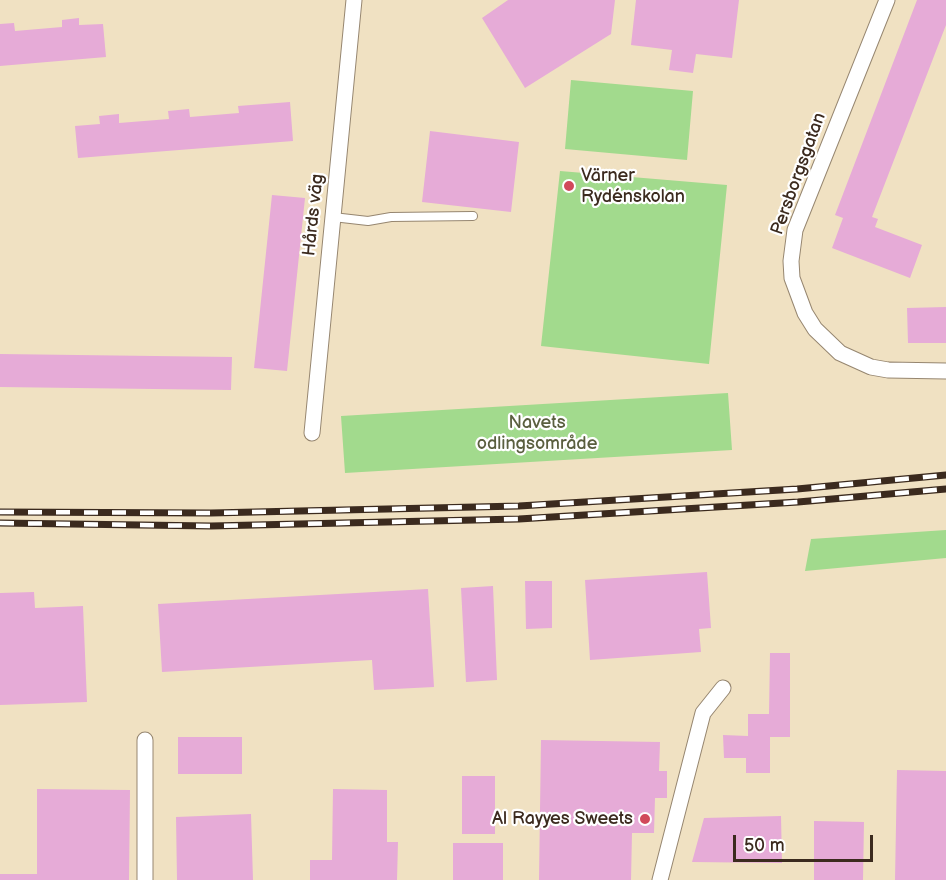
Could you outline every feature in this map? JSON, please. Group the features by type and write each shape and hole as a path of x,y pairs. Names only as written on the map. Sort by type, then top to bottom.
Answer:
{"street":[{"name":"Hårds väg","path":"312,433 354,0"},
{"name":"Persborgsgatan","path":"887,0 795,230 791,261 792,278 805,313 815,329 840,353 871,367 888,370 946,371"},
{"path":"660,880 703,713 723,688"},
{"path":"145,740 145,880"}],"lane":[{"path":"333,217 368,221 391,217 473,216"}],"green space":[{"path":"571,80 693,91 687,160 565,149"},
{"path":"560,171 727,185 709,364 541,346"},
{"name":"Navets odlingsområde","path":"728,393 732,450 345,473 341,416"},
{"path":"946,530 946,558 805,571 811,539"}],"building":[{"path":"508,0 615,0 611,34 525,88 482,18"},
{"path":"636,0 739,0 732,58 696,54 693,73 669,70 672,50 631,45"},
{"path":"917,0 946,0 946,25 872,217 878,219 875,227 922,245 910,278 832,248 843,218 835,215"},
{"path":"79,18 79,25 103,24 106,57 0,66 0,24 14,23 15,31 62,27 62,20"},
{"path":"290,102 293,141 78,158 75,126 100,124 99,116 119,114 119,123 169,119 168,111 189,109 190,117 239,113 238,106"},
{"path":"430,131 519,142 511,212 422,202"},
{"path":"272,195 305,198 287,371 254,368"},
{"path":"946,307 946,343 908,343 907,308"},
{"path":"0,354 232,357 231,390 0,387"},
{"path":"707,572 711,628 699,629 701,652 590,660 585,580"},
{"path":"525,581 552,581 552,628 526,629"},
{"path":"493,586 497,680 466,682 461,588"},
{"path":"428,589 434,687 374,690 372,660 162,672 158,604"},
{"path":"34,592 35,608 83,606 87,702 0,705 0,593"},
{"path":"770,653 790,653 790,737 770,737 770,773 746,773 746,758 724,758 723,735 748,736 748,714 769,714"},
{"path":"178,737 242,737 242,774 178,774"},
{"path":"541,740 660,742 659,771 667,771 667,798 655,798 654,833 632,833 631,880 539,880"},
{"path":"897,770 946,771 946,880 895,880"},
{"path":"462,776 495,776 495,834 462,834"},
{"path":"37,789 130,790 129,880 0,880 0,874 37,874"},
{"path":"333,789 387,790 387,842 398,842 397,880 310,880 310,860 332,860"},
{"path":"251,814 253,880 177,880 176,817"},
{"path":"781,816 782,863 692,862 704,818"},
{"path":"814,821 864,822 863,880 814,880"},
{"path":"453,843 503,843 503,880 453,880"}],"railway":[{"path":"0,512 211,513 519,506 797,489 946,475"},
{"path":"0,523 211,526 519,519 798,502 946,489"}],"place":[{"name":"Värner Rydénskolan","path":"569,186"},
{"name":"Al Rayyes Sweets","path":"645,819"}]}
